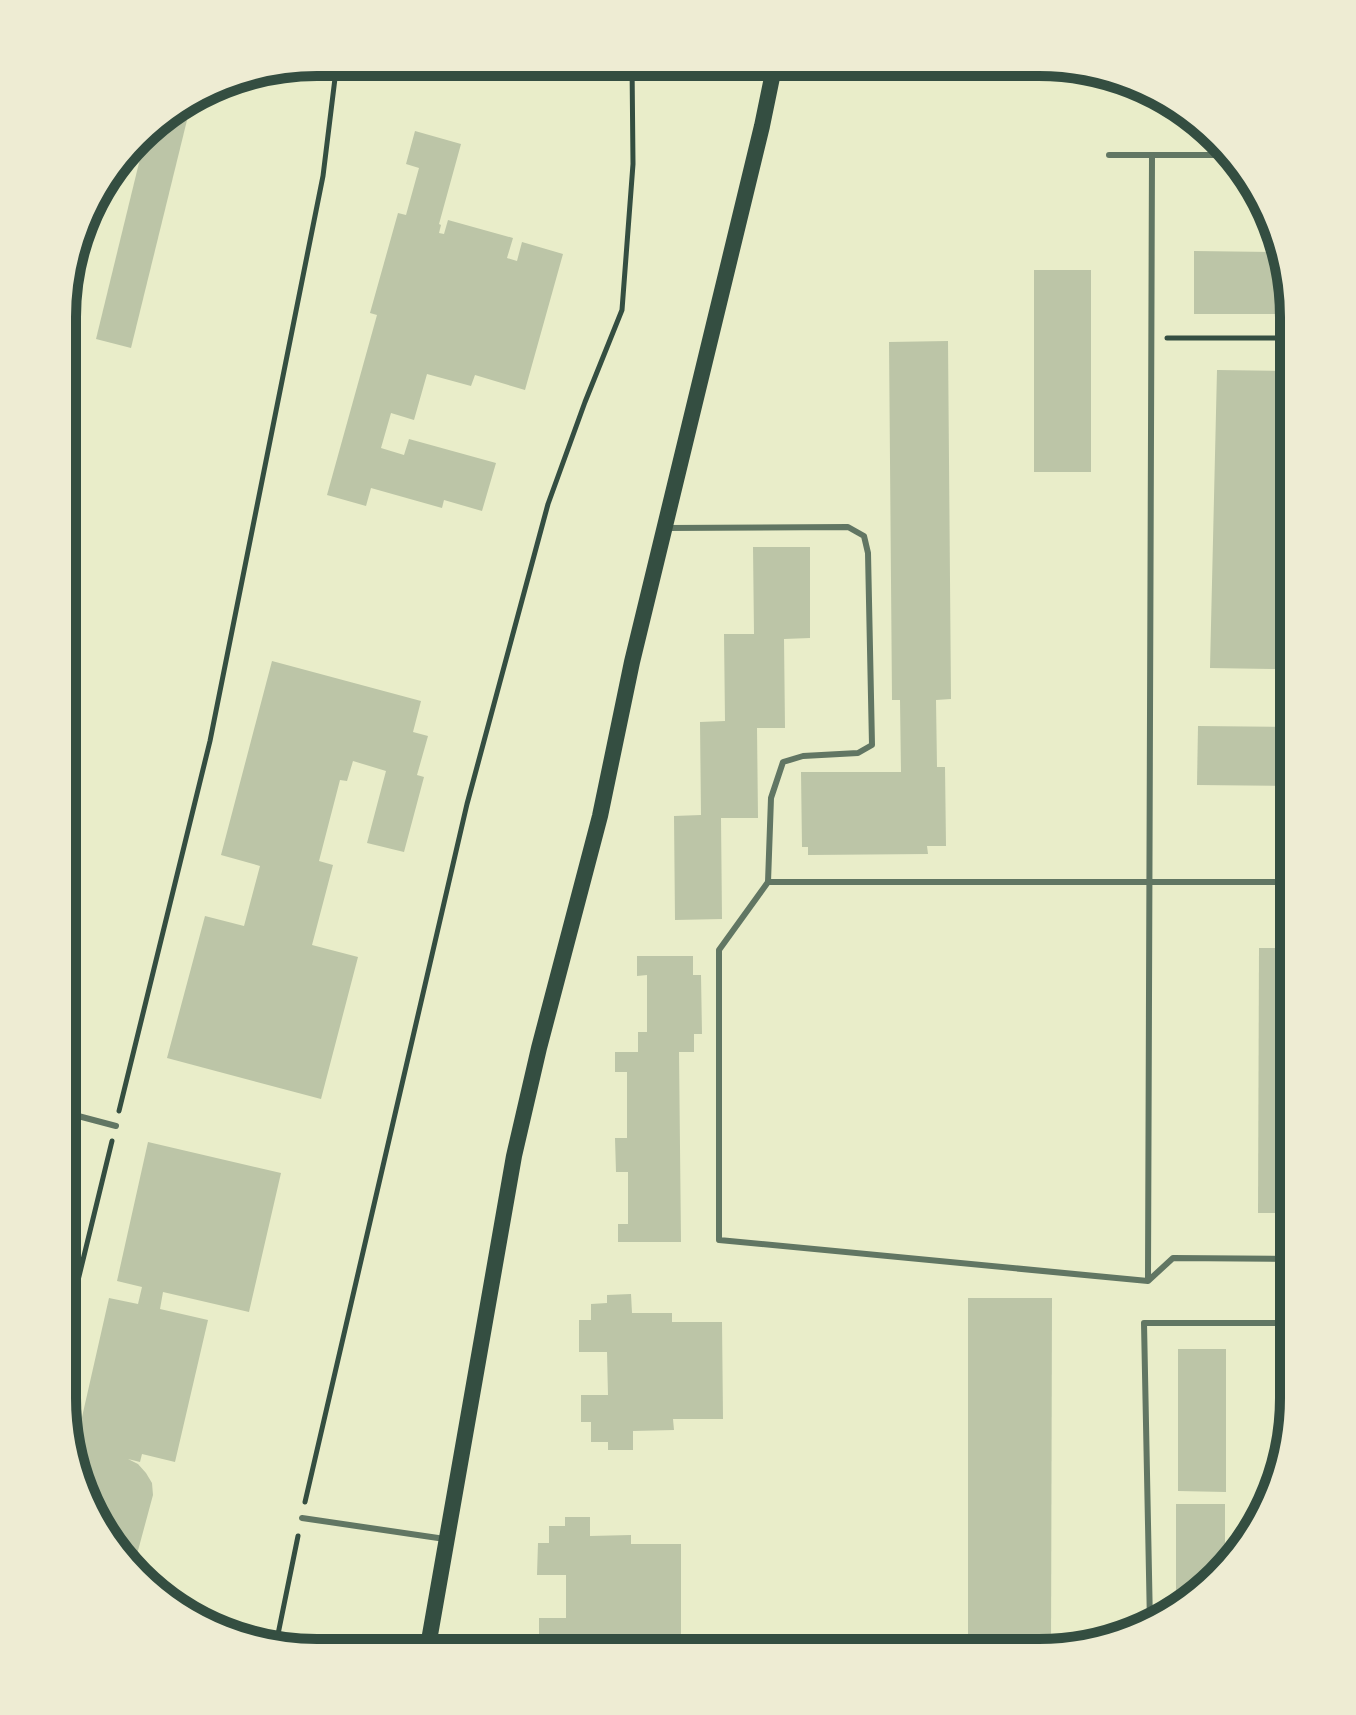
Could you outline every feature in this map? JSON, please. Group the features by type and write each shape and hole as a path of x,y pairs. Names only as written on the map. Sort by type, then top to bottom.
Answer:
{"main road":[{"path":"429,1638 514,1156 600,816 632,662 772,76"}],"lane":[{"path":"1109,155 1216,155"},
{"path":"1148,1281 1152,155"},
{"path":"664,528 848,527 864,536 868,553 872,745 858,753 803,756 783,762 771,798 768,882 719,950 719,1240 1148,1281 1173,1258 1279,1259"},
{"path":"768,882 1279,882"},
{"path":"76,1115 116,1126"},
{"path":"1150,1612 1144,1323 1279,1323"},
{"path":"302,1518 446,1539"}],"path":[{"path":"76,1289 213,725 323,176 335,77"},
{"path":"278,1635 302,1518 467,804 548,504 622,310 633,164 632,77"},
{"path":"1151,338 1280,338"}],"building":[{"path":"189,113 131,348 96,339 142,152"},
{"path":"415,131 461,144 439,233 444,234 448,220 513,238 507,258 517,261 522,242 563,254 525,390 475,375 471,386 427,374 414,420 391,413 381,448 404,455 409,439 496,463 482,511 444,500 442,508 371,488 366,506 327,495 377,315 370,313 398,213 406,215 419,168 406,164"},
{"path":"1194,251 1271,252 1280,314 1194,314"},
{"path":"1034,270 1091,270 1091,472 1034,472"},
{"path":"948,341 951,699 936,700 937,767 945,767 946,846 927,846 928,854 808,855 808,847 802,847 801,772 901,772 900,700 892,700 889,342"},
{"path":"1217,370 1280,371 1278,669 1210,668"},
{"path":"753,547 810,547 810,638 784,639 785,728 757,728 758,818 721,818 722,919 675,920 674,816 701,815 700,722 725,721 724,634 754,634"},
{"path":"272,661 421,701 413,732 428,736 417,775 424,777 404,852 367,843 386,771 353,761 347,781 340,780 319,861 333,865 312,945 358,957 321,1099 167,1058 205,916 244,926 260,866 221,855"},
{"path":"1198,726 1280,727 1280,786 1197,785"},
{"path":"1259,948 1279,948 1279,1213 1258,1213"},
{"path":"637,956 693,956 693,975 701,975 702,1034 694,1034 694,1052 679,1052 681,1242 618,1242 618,1224 628,1224 628,1172 616,1172 615,1138 627,1138 627,1072 615,1072 615,1052 638,1052 638,1032 647,1032 647,975 637,976"},
{"path":"148,1142 281,1173 249,1312 163,1292 160,1309 208,1320 175,1462 142,1454 140,1462 128,1459 138,1464 152,1483 153,1495 136,1556 108,1519 94,1490 78,1433 109,1298 138,1304 142,1287 117,1281"},
{"path":"631,1294 632,1313 672,1313 672,1322 722,1322 723,1419 673,1419 674,1430 633,1431 633,1450 608,1450 608,1442 591,1442 591,1422 581,1422 581,1395 608,1395 607,1352 579,1352 579,1320 591,1320 591,1304 607,1303 607,1295"},
{"path":"968,1298 1052,1298 1051,1638 968,1638"},
{"path":"1178,1349 1226,1349 1226,1492 1178,1491"},
{"path":"1176,1504 1225,1504 1225,1550 1176,1596"},
{"path":"565,1517 590,1517 590,1536 631,1535 631,1544 681,1544 681,1638 539,1638 539,1618 566,1618 566,1575 537,1575 538,1543 549,1543 549,1526 565,1526"}]}
